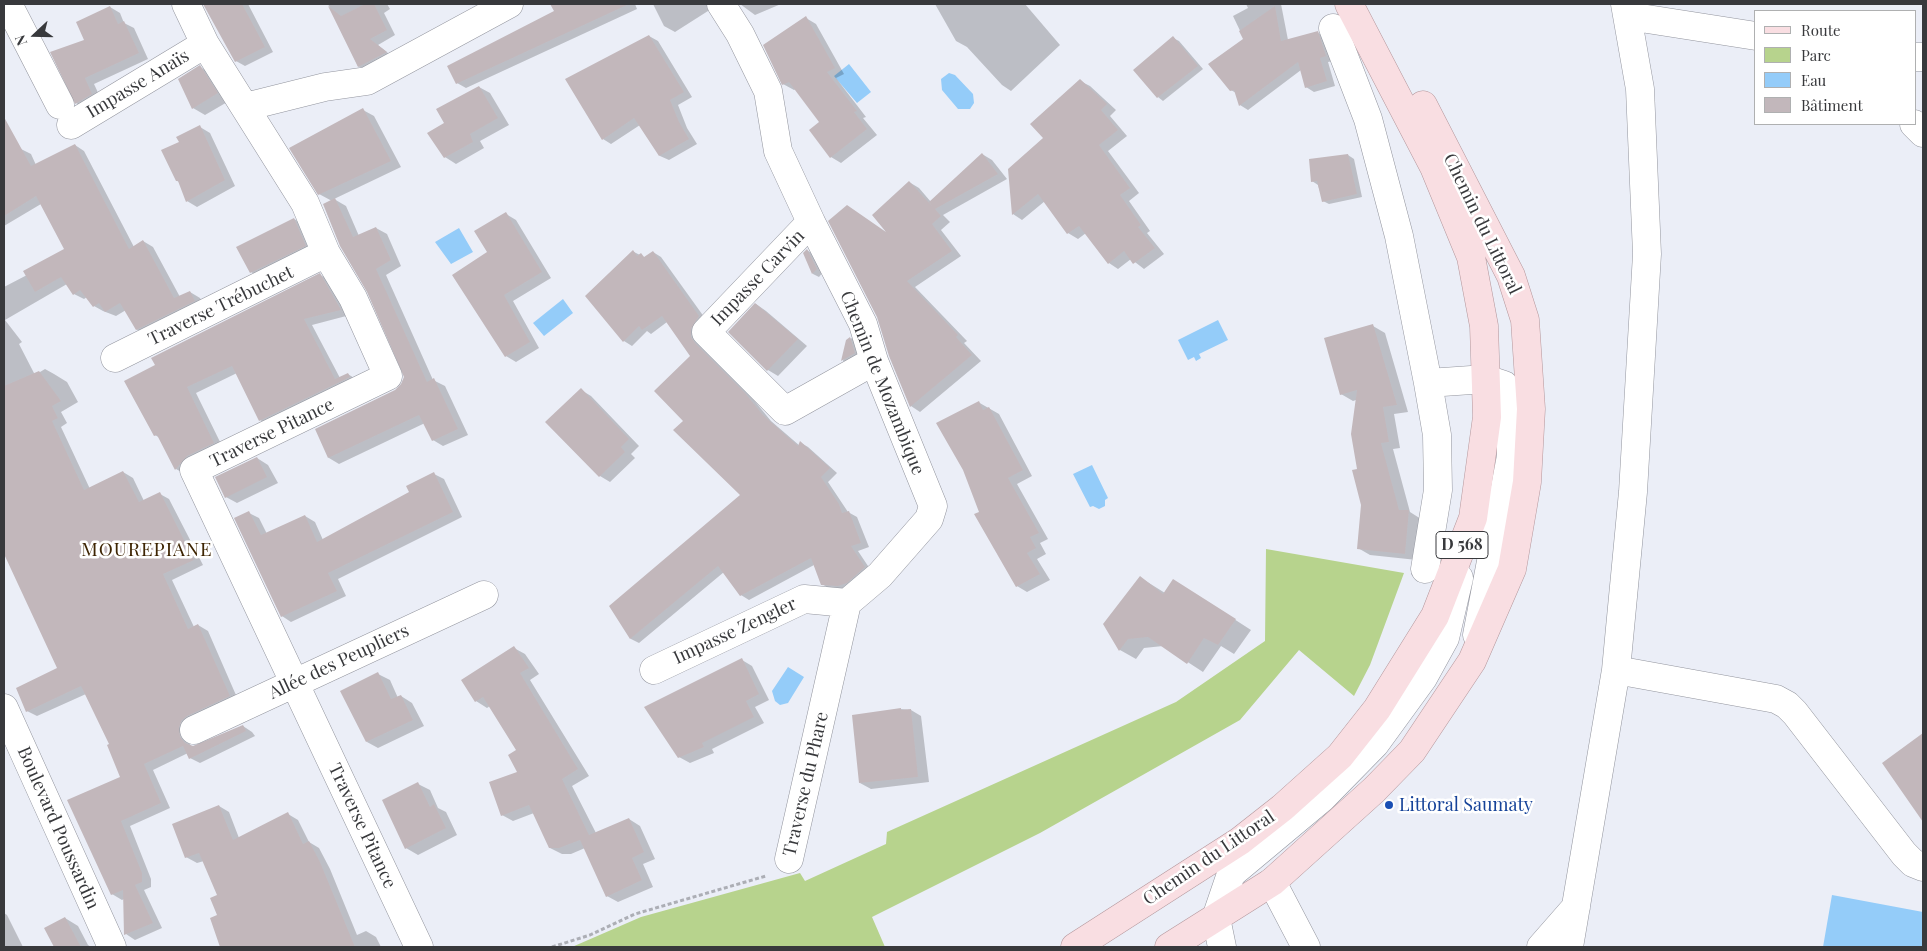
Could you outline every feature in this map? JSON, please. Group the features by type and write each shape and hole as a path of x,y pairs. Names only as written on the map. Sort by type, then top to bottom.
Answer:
{"main road":[{"name":"Chemin du Littoral","path":"1074,947 1240,841 1282,808 1340,756 1378,709 1434,616 1473,518 1487,417 1484,326 1471,257 1434,167 1349,4"},
{"name":"Chemin du Littoral","path":"1169,947 1272,882 1374,790 1412,751 1472,661 1512,569 1527,482 1531,409 1525,320 1511,276 1371,4"}],"street":[{"name":"Impasse Anaïs","path":"8,4 65,115 205,44"},
{"name":"Traverse Pitance","path":"186,4 205,44 305,203 326,253 353,298 388,376 194,470 419,947"},
{"path":"244,107 325,87 367,81 509,4"},
{"name":"Chemin de Mozambique","path":"721,4 740,34 768,91 778,151 811,222 863,324 874,361 933,506 929,519 880,575 846,603"},
{"path":"1569,947 1616,670 1633,492 1647,254 1640,90 1626,10 1754,36"},
{"path":"1333,28 1368,119 1399,236 1437,435 1438,490 1425,569"},
{"name":"Impasse Carvin","path":"811,222 706,332 785,410 874,361"},
{"name":"Traverse Trébuchet","path":"115,358 326,253"},
{"path":"1428,383 1486,378"},
{"name":"Chemin du Littoral","path":"1472,661 1511,456 1511,414 1504,385 1486,378"},
{"path":"1222,947 1216,918 1231,874 1322,798 1375,744 1423,678 1445,638 1473,518"},
{"name":"Allée des Peupliers","path":"194,730 484,596"},
{"name":"Impasse Zengler","path":"654,670 804,599 846,603"},
{"name":"Traverse du Phare","path":"789,859 846,603"},
{"path":"1616,670 1776,699 1787,705 1904,854 1913,863 1923,867"},
{"name":"Boulevard Poussardin","path":"4,708 112,947"},
{"path":"1272,882 1306,947"},
{"path":"1541,947 1576,907"}],"path":[{"name":"Traverse du Phare","path":"552,947 590,935 635,914 787,870 789,859"}],"green space":[{"path":"1266,549 1404,573 1370,665 1354,696 1299,650 1240,720 1040,833 872,917 885,947 572,947 641,917 800,873 805,881 886,844 887,832 1176,702 1265,641"}],"water":[{"path":"849,64 871,92 857,103 834,76"},
{"path":"949,73 955,75 973,94 974,103 970,109 958,109 942,90 941,79"},
{"path":"459,228 473,252 451,264 435,242"},
{"path":"563,299 573,313 544,336 533,323"},
{"path":"1218,320 1228,340 1199,354 1201,358 1196,361 1194,357 1188,360 1178,340"},
{"path":"1092,465 1108,498 1105,500 1105,506 1099,509 1093,506 1090,507 1073,474"},
{"path":"788,667 804,677 788,703 780,705 775,701 772,691"},
{"path":"1832,895 1923,912 1923,947 1823,947"}],"building":[{"path":"203,4 242,4 265,47 235,62"},
{"path":"365,4 374,4 387,30 370,39 387,52 358,67 328,6 341,16"},
{"path":"550,4 629,4 456,84 447,66 554,11"},
{"path":"110,6 118,24 124,21 139,53 85,78 92,94 75,104 50,52 84,40 76,22"},
{"path":"1275,6 1281,41 1318,31 1326,56 1320,58 1327,81 1305,88 1298,62 1239,106 1234,90 1230,91 1208,64 1243,39 1239,31"},
{"path":"806,16 835,68 827,72 857,111 854,112 867,129 830,158 809,130 819,122 789,82 782,85 763,45"},
{"path":"649,35 684,92 670,100 679,122 689,139 659,156 634,118 602,140 565,79"},
{"path":"1173,36 1198,66 1157,98 1133,70"},
{"path":"200,65 218,93 192,109 178,79"},
{"path":"1080,79 1107,104 1101,110 1118,130 1099,145 1130,188 1120,195 1141,225 1138,227 1155,248 1133,264 1124,251 1108,264 1079,226 1067,234 1038,194 1012,215 1008,169 1043,138 1030,124"},
{"path":"479,86 498,118 470,134 473,142 444,158 427,133 444,123 436,109"},
{"path":"363,108 391,161 318,195 289,148"},
{"path":"4,117 31,166 75,144 129,249 143,240 174,298 190,291 195,301 136,330 120,303 105,312 99,303 93,307 80,290 73,295 61,277 35,292 23,271 64,249 36,196 4,216"},
{"path":"200,125 225,180 186,202 178,181 176,181 161,150 179,142 176,137"},
{"path":"982,153 998,174 935,209 941,216 932,224 952,251 907,281 958,335 956,337 972,355 910,407 889,356 877,317 828,221 847,205 886,232 872,215 909,181 932,206 929,202"},
{"path":"1348,154 1357,194 1322,202 1317,181 1311,182 1309,159"},
{"path":"335,198 353,237 376,227 391,260 376,269 427,382 434,378 458,429 432,441 419,415 328,458 315,429 395,390 401,384 404,377 367,292 340,246 323,204"},
{"path":"506,212 542,272 504,295 530,342 505,357 452,275 487,252 474,231"},
{"path":"294,218 306,246 250,273 236,247"},
{"path":"807,249 817,269 812,274 803,253"},
{"path":"633,250 637,256 641,253 644,257 653,251 699,316 691,329 691,337 695,343 745,393 763,415 798,446 800,441 830,468 821,477 839,504 842,513 849,511 861,543 851,546 865,567 847,583 838,586 821,585 811,558 740,596 718,566 630,639 609,606 740,495 673,430 683,421 654,391 690,356 662,316 642,330 639,326 623,342 585,296"},
{"path":"320,273 341,310 304,319 335,379 348,373 350,377 259,421 232,366 187,387 214,443 187,456 175,470 157,435 154,436 124,381 155,365 151,358"},
{"path":"755,303 798,339 767,371 728,332"},
{"path":"1373,324 1397,405 1383,407 1389,442 1381,443 1399,510 1409,510 1405,554 1357,549 1361,505 1352,470 1357,469 1351,434 1357,390 1340,395 1324,338"},
{"path":"850,337 855,353 841,361 846,340"},
{"path":"39,371 61,401 52,406 58,418 52,421 84,490 123,471 139,502 160,492 194,560 163,574 188,629 198,624 230,696 187,716 181,721 179,728 180,737 185,743 193,746 243,725 246,731 189,759 183,746 144,764 161,803 121,821 142,873 142,882 135,885 153,923 124,935 123,890 111,895 67,800 120,777 107,745 109,744 81,686 26,712 16,688 57,668 4,554 4,386"},
{"path":"581,388 629,439 621,447 625,452 599,477 545,422"},
{"path":"979,401 983,410 989,407 1023,470 1008,478 1039,533 1030,537 1036,548 1027,553 1040,574 1016,587 974,514 979,512 963,470 936,423"},
{"path":"257,457 267,477 225,498 215,477"},
{"path":"434,472 453,512 328,573 337,591 281,617 234,518 249,511 261,535 305,515 317,542 409,492 406,486"},
{"path":"1140,576 1163,594 1173,579 1236,619 1218,645 1204,638 1187,664 1148,637 1128,639 1119,651 1103,624"},
{"path":"514,646 529,668 520,673 578,769 562,779 589,835 629,818 644,852 632,858 642,880 606,897 580,840 559,848 549,848 529,805 501,816 489,782 517,772 508,755 516,750 483,697 475,702 461,680"},
{"path":"742,658 759,694 746,701 754,717 702,743 704,747 678,758 644,707"},
{"path":"378,672 391,699 401,695 413,720 366,742 340,691"},
{"path":"901,708 901,710 911,709 918,777 859,783 852,715"},
{"path":"1923,733 1923,822 1882,763"},
{"path":"418,782 430,807 434,804 446,828 405,849 382,800"},
{"path":"219,805 233,840 288,812 303,844 309,841 320,862 355,947 220,947 210,918 217,915 210,898 217,895 199,853 185,858 172,824"},
{"path":"65,917 81,947 54,947 44,928"}],"place":[{"name":"Littoral Saumaty","path":"1389,805"}],"district":[{"name":"MOUREPIANE","path":"147,550"}]}
